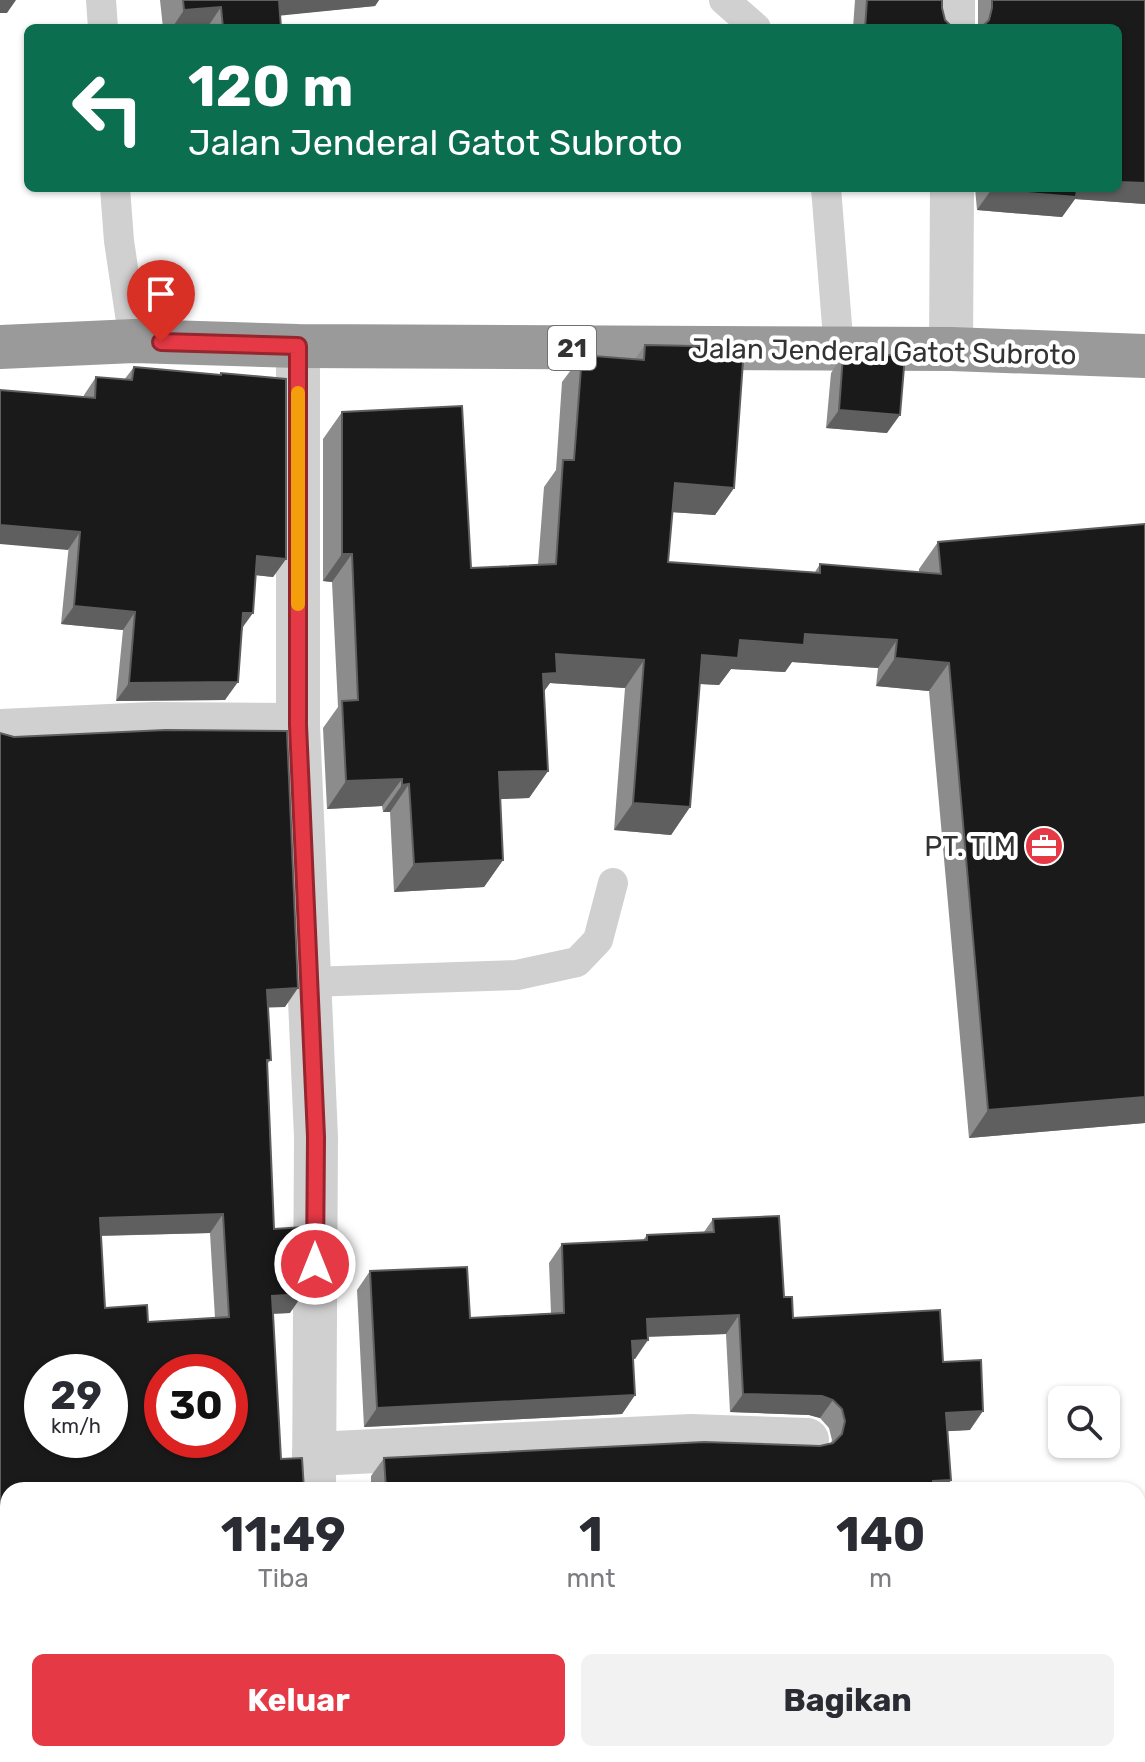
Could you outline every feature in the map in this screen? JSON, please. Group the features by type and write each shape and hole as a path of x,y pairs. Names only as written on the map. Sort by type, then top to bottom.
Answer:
{"highway":[{"name":"Jalan Jenderal Gatot Subroto","path":"0,347 134,341 298,346 951,349 1145,356"}],"street":[{"path":"953,0 953,24"},
{"path":"951,349 952,192"},
{"path":"298,346 298,725 316,1137 314,1472 691,1436 807,1440"},
{"path":"0,731 153,724 298,725"}],"lane":[{"path":"101,0 103,24"},
{"path":"724,0 751,24"},
{"path":"115,192 119,241 134,341"},
{"path":"826,192 839,350"},
{"path":"309,982 517,975 577,962 598,940 613,883"}],"building":[{"path":"183,0 279,0 281,24 223,24 221,7 184,10"},
{"path":"867,0 942,0 945,20 949,24 865,24"},
{"path":"992,0 1145,0 1145,183 1122,182 1122,24 985,24"},
{"path":"1015,192 1077,192 1076,197"},
{"path":"645,345 744,347 734,488 675,483 668,562 820,573 820,564 941,574 938,542 1145,524 1145,1097 988,1110 949,663 895,658 897,640 805,634 804,645 740,640 738,658 702,655 690,807 633,803 644,660 556,654 557,673 543,674 548,771 499,772 503,860 414,864 409,784 402,785 402,779 346,781 342,701 358,700 352,554 342,554 342,412 462,406 471,568 556,564 563,460 574,460 582,355 644,360"},
{"path":"843,355 905,355 900,415 839,410"},
{"path":"134,367 286,379 286,559 257,556 253,613 243,613 238,682 129,683 135,612 74,606 80,532 0,525 0,390 95,398 96,377 132,380"},
{"path":"166,730 287,731 298,988 267,990 271,1060 267,1060 274,1229 303,1227 303,1294 272,1296 281,1459 302,1458 304,1482 0,1482 0,733 14,737","holes":["223,1214 229,1317 148,1322 147,1305 105,1308 100,1218"]},
{"path":"779,1216 784,1297 792,1297 793,1318 940,1310 943,1362 981,1360 983,1411 946,1413 951,1480 386,1482 384,1458 704,1442 820,1446 833,1443 842,1434 845,1421 842,1409 833,1400 822,1396 743,1394 739,1315 647,1319 648,1340 632,1341 635,1395 377,1408 370,1271 467,1267 470,1318 564,1313 562,1244 647,1240 647,1235 714,1232 713,1219"}],"slow traffic":[{"path":"298,393 298,604"}],"place":[{"name":"PT. TIM","path":"1044,846"}],"route":[{"path":"161,342 298,346 298,725 316,1137 315,1264"}]}
